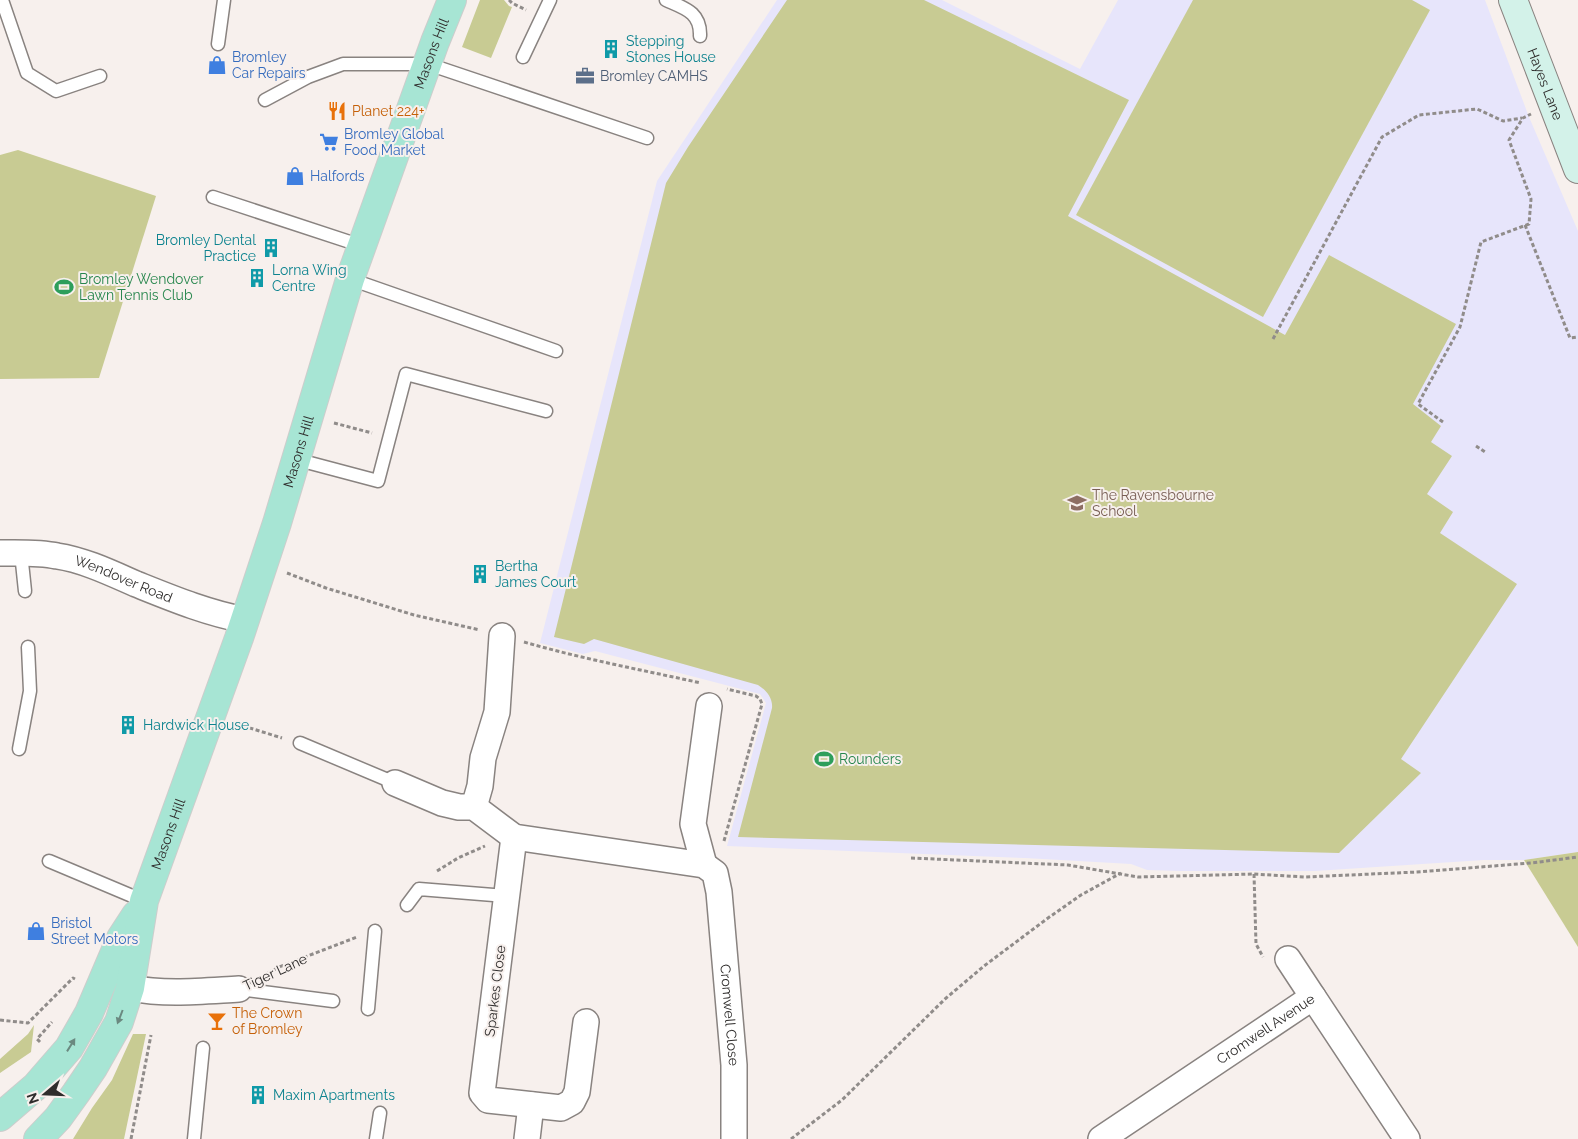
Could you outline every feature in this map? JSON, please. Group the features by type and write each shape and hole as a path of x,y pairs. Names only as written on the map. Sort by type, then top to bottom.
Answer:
{"main road":[{"name":"Hayes Lane","path":"1513,0 1578,169"},
{"name":"Masons Hill","path":"38,1139 56,1128 94,1068 118,1022 130,988 144,901 245,620 350,279 428,64 447,1"},
{"name":"Masons Hill","path":"0,1117 36,1086 69,1048 89,1013 121,938 144,901"}],"street":[{"name":"Wendover Road","path":"11,553 56,555 74,560 111,573 169,598 245,620"},
{"path":"474,807 480,786 483,758 497,712 502,636"},
{"path":"395,783 442,802 459,807 474,807 514,837 704,865 693,824 708,706"},
{"name":"Sparkes Close","path":"514,837 482,1093 488,1100 531,1105 561,1108 572,1102 577,1092 586,1022"},
{"name":"Cromwell Close","path":"704,865 715,873 719,892 734,1065 734,1139"},
{"path":"1277,959 1313,997"},
{"name":"Tiger Lane","path":"130,988 178,992 239,989"},
{"name":"Cromwell Avenue","path":"1101,1139 1313,997 1407,1139"},
{"path":"527,1139 531,1105"}],"lane":[{"path":"2,0 27,73 56,90 100,76"},
{"path":"218,44 224,0"},
{"path":"523,57 550,0"},
{"path":"666,0 687,9 696,17 700,27 700,36"},
{"path":"265,100 308,77 344,64 428,64 647,138"},
{"path":"213,197 362,246"},
{"path":"350,279 556,351"},
{"path":"295,459 378,481 406,374 546,411"},
{"path":"11,553 25,591"},
{"path":"19,749 30,691 28,647"},
{"path":"300,744 395,783"},
{"path":"50,861 144,901"},
{"path":"407,905 419,888 506,896"},
{"path":"368,1009 374,931"},
{"path":"239,989 333,1001"},
{"path":"194,1139 203,1048"},
{"path":"376,1139 380,1113"}],"path":[{"path":"1273,339 1382,137 1419,115 1477,109 1503,122 1523,118 1552,105"},
{"path":"1442,422 1418,404 1460,327 1481,242 1529,224 1530,199 1509,140 1523,118"},
{"path":"1525,225 1570,338 1578,337"},
{"path":"309,417 389,438"},
{"path":"1476,446 1485,452"},
{"path":"263,564 326,588 414,615 584,658 608,662"},
{"path":"237,724 300,744"},
{"path":"419,888 436,872 458,858 487,845 514,837"},
{"path":"911,858 1068,864 1138,877 1254,874 1305,877 1417,872 1531,863 1578,857"},
{"path":"791,1139 842,1100 945,1000 984,966 1048,918 1081,896 1122,873"},
{"path":"1254,874 1256,944 1277,959"},
{"name":"Tiger Lane","path":"239,989 279,967 374,931"},
{"path":"0,1020 28,1023 73,978 79,981"},
{"path":"44,1046 38,1040 55,1018"},
{"path":"131,1139 151,1035"}],"shaded area":[{"name":"The Ravensbourne School","path":"777,0 942,0 1080,69 1118,0 1485,0 1529,117 1578,231 1578,852 1524,860 1484,860 1315,871 1180,871 1147,870 1131,864 1025,858 727,846 766,703 760,694 595,651 583,654 540,643 657,181"}],"green space":[{"path":"480,0 504,0 512,7 491,58 462,47"},
{"name":"The Ravensbourne School","path":"787,0 924,0 1129,100 1068,216 1285,335 1329,255 1456,324 1413,404 1441,426 1431,442 1452,456 1427,494 1453,512 1440,533 1517,584 1401,759 1421,773 1339,853 738,837 772,708 770,698 766,692 758,685 594,639 584,644 554,637 666,183 688,147"},
{"path":"1193,0 1412,0 1430,10 1263,317 1076,215"},
{"name":"Bromley Wendover Lawn Tennis Club","path":"18,150 156,196 99,378 0,379 0,155"},
{"path":"1578,852 1578,947 1524,860"},
{"path":"34,1025 31,1052 0,1073 0,1059 28,1034"},
{"path":"133,1034 146,1034 124,1139 73,1139 112,1080"}],"place":[{"name":"Stepping Stones House","path":"611,49"},
{"name":"Bromley Car Repairs","path":"217,65"},
{"name":"Bromley CAMHS","path":"585,76"},
{"name":"Planet 224+","path":"337,111"},
{"name":"Bromley Global Food Market","path":"329,142"},
{"name":"Halfords","path":"295,176"},
{"name":"Bromley Dental Practice","path":"271,248"},
{"name":"Lorna Wing Centre","path":"257,278"},
{"name":"Bromley Wendover Lawn Tennis Club","path":"64,287"},
{"name":"The Ravensbourne School","path":"1077,503"},
{"name":"Bertha James Court","path":"480,574"},
{"name":"Hardwick House","path":"128,725"},
{"name":"Rounders","path":"824,759"},
{"name":"Bristol Street Motors","path":"36,931"},
{"name":"The Crown of Bromley","path":"217,1021"},
{"name":"Maxim Apartments","path":"258,1095"}]}
